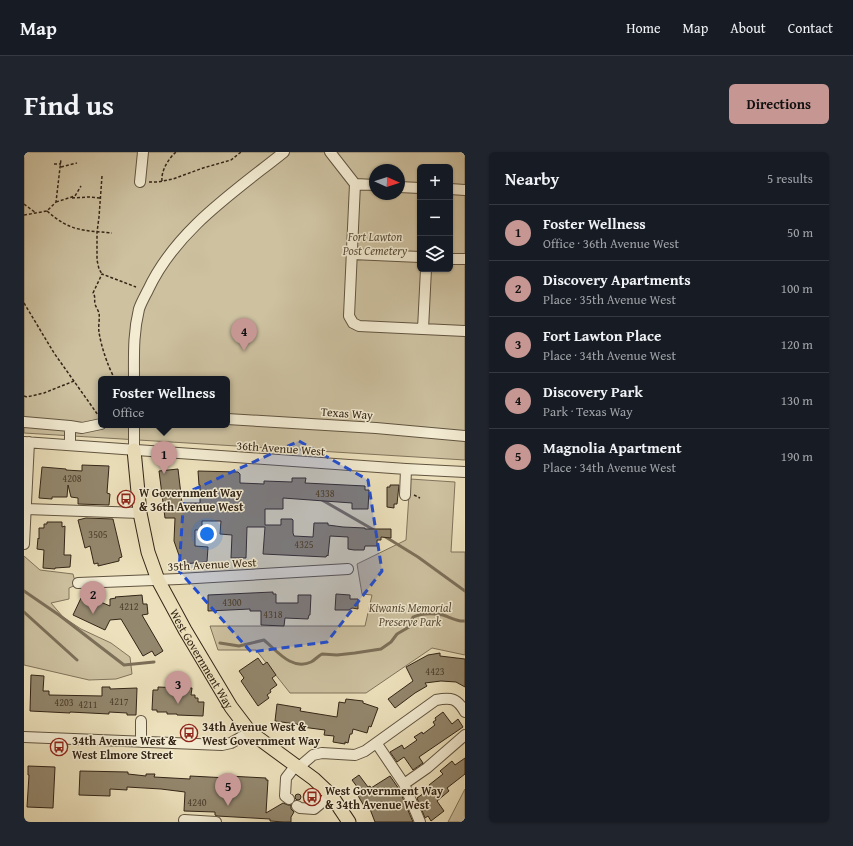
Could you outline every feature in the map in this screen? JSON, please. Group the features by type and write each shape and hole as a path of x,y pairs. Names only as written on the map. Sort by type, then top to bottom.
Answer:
{"main road":[{"name":"West Government Way","path":"134,450 140,513 148,552 158,580 185,630 231,707 250,732 314,779 331,795 349,822"}],"street":[{"path":"143,152 144,182"},
{"path":"134,376 134,336 140,307 153,280 169,254 208,212 284,152"},
{"path":"330,152 355,184 349,316 353,323 359,326 465,331"},
{"path":"355,184 369,185"},
{"path":"405,187 417,188"},
{"path":"453,189 465,190"},
{"path":"352,254 417,257"},
{"path":"453,259 465,260"},
{"path":"423,329 426,272"},
{"name":"Texas Way","path":"230,419 376,428 465,436"},
{"path":"24,422 82,428 98,421"},
{"path":"70,426 70,445"},
{"path":"134,428 134,450"},
{"path":"24,544 27,442"},
{"name":"36th Avenue West","path":"27,442 465,472"},
{"path":"405,495 406,469"},
{"path":"25,515 140,513"},
{"name":"35th Avenue West","path":"78,583 348,569"},
{"path":"289,799 285,796 286,778 312,755 322,753 355,755 366,751 436,700 445,698 455,699 461,704 465,712"},
{"path":"141,721 141,742"},
{"path":"24,737 222,745 231,743 250,732"},
{"path":"404,784 427,768 465,735"},
{"path":"377,744 404,784 420,822"},
{"path":"297,806 300,808 314,809 331,795"},
{"path":"184,820 216,822"}],"path":[{"path":"162,181 162,176 171,157 176,152"},
{"path":"144,182 162,181 231,160 241,152"},
{"path":"56,202 61,159"},
{"path":"54,164 60,165 77,163"},
{"path":"102,176 97,232 97,260 99,269 102,274 136,287"},
{"path":"71,198 75,196 81,186"},
{"path":"24,215 47,211 56,202 71,198 100,198"},
{"path":"24,204 36,213"},
{"path":"47,211 66,226 78,230 112,233"},
{"path":"102,274 93,292 98,311 98,331 101,338 101,346 104,350 108,365 114,376"},
{"path":"24,303 54,353 98,417"},
{"path":"24,396 27,397 44,393 74,381"}],"highlighted area":[{"path":"299,441 368,480 382,571 327,642 251,652 179,571 184,494"}],"green space":[{"name":"Fort Lawton Post Cemetery","path":"24,152 465,152 465,460 24,433"},
{"name":"Kiwanis Memorial Preserve Park","path":"410,479 455,482 451,552 465,552 465,655 432,648 366,693 290,693 256,650 218,650 210,626 365,626 372,595 362,594 357,564 406,540"},
{"path":"24,556 40,570 73,574 76,585 69,588 69,599 51,603 63,617 81,629 111,643 130,657 132,674 116,679 89,680 24,665"},
{"path":"465,789 465,822 448,822"}],"building":[{"path":"82,465 109,466 107,493 110,494 109,505 78,504 78,498 71,497 68,485 67,497 52,497 52,499 39,498 42,467 82,471"},
{"path":"178,469 182,503 200,503 198,471 238,472 240,474 240,483 264,484 264,481 292,482 292,478 306,478 305,483 365,486 365,490 369,490 368,509 352,509 352,503 283,498 283,509 265,509 265,525 281,525 281,519 292,519 294,536 313,537 314,523 328,523 328,525 365,529 391,529 391,538 381,537 381,540 377,540 377,546 365,546 364,550 354,550 348,549 348,537 330,536 328,556 327,555 326,557 263,554 265,527 247,527 246,558 231,558 232,535 220,534 221,521 202,521 202,530 195,530 195,546 208,547 207,562 182,564 174,541 175,518 165,518 159,471"},
{"path":"390,485 399,485 397,504 394,504 394,508 387,507 387,487 390,487"},
{"path":"86,518 113,519 122,557 119,558 119,561 98,566 98,563 94,564 90,546 85,548 78,520"},
{"path":"47,522 62,522 62,527 65,526 64,555 71,555 70,567 55,569 43,568 44,550 37,549 39,528 44,528 44,524 47,524"},
{"path":"273,592 273,594 276,594 276,603 298,603 298,595 311,595 310,615 308,619 285,618 284,626 261,625 261,611 250,611 250,609 208,611 208,595"},
{"path":"336,594 350,595 350,599 358,599 358,609 352,608 349,610 335,610"},
{"path":"142,595 143,604 147,604 148,614 142,615 163,651 155,656 152,651 143,656 121,619 110,620 105,630 73,615 81,598 89,602 91,598 110,606 110,599 116,598 115,597"},
{"path":"440,653 440,656 465,659 465,687 456,682 441,681 425,683 427,686 395,708 388,699 413,681 406,667 428,655"},
{"path":"258,658 263,665 267,662 276,675 272,678 277,685 270,690 271,692 267,695 269,698 258,706 241,681 244,678 239,671"},
{"path":"31,675 44,676 43,691 49,691 49,695 102,696 102,687 110,687 110,689 137,688 136,715 109,712 109,714 30,711"},
{"path":"181,684 189,685 189,688 192,688 191,695 195,695 195,698 198,698 198,702 204,702 203,716 167,714 167,712 157,712 157,710 152,710 153,690 158,690 158,687 181,688"},
{"path":"346,699 363,701 363,703 378,708 371,727 369,726 367,733 353,729 348,743 345,742 345,744 333,742 334,736 324,735 325,730 275,721 277,704 301,708 300,711 337,717 339,702 345,703"},
{"path":"443,712 452,724 458,719 463,727 419,757 423,763 413,770 404,757 397,762 390,752 402,745 404,749 417,740 414,737 422,732 423,734 435,725 433,722 436,720 435,718"},
{"path":"465,758 465,774 447,788 449,791 437,801 444,811 431,821 428,816 425,818 417,798 431,788 429,785 443,774 440,771 452,761 455,765"},
{"path":"28,766 55,767 53,808 27,807 29,775"},
{"path":"80,771 128,772 128,774 146,776 146,774 155,774 154,777 190,779 190,776 266,778 266,780 268,780 266,813 283,803 291,805 291,809 294,812 291,817 291,822 284,822 270,821 270,819 217,816 215,815 215,812 184,811 185,792 161,789 127,787 127,790 110,789 110,796 79,795"},
{"path":"359,775 368,787 370,786 371,788 390,776 399,789 413,822 375,822 368,804 364,806 357,794 361,792 352,780"},
{"path":"298,794 301,797 298,800 295,797"}],"waterway":[{"path":"322,500 374,530"},
{"path":"384,536 418,557 465,591"},
{"path":"24,591 59,615 124,665 154,662"},
{"path":"24,612 77,660"},
{"path":"220,643 239,646 264,640 291,662 304,664 311,662 322,654 337,655 381,649 391,642 397,634 409,627 413,617 416,616 435,614 443,615 459,621 465,621"}],"place":[{"name":"Discovery Park","path":"244,351"},
{"name":"Foster Wellness","path":"164,474"},
{"name":"W Government Way & 36th Avenue West","path":"126,499"},
{"name":"Discovery Apartments","path":"93,614"},
{"name":"Fort Lawton Place","path":"178,704"},
{"name":"34th Avenue West & West Government Way","path":"189,733"},
{"name":"34th Avenue West & West Elmore Street","path":"59,747"},
{"name":"West Government Way & 34th Avenue West","path":"312,797"},
{"name":"Magnolia Apartment","path":"228,806"}]}
